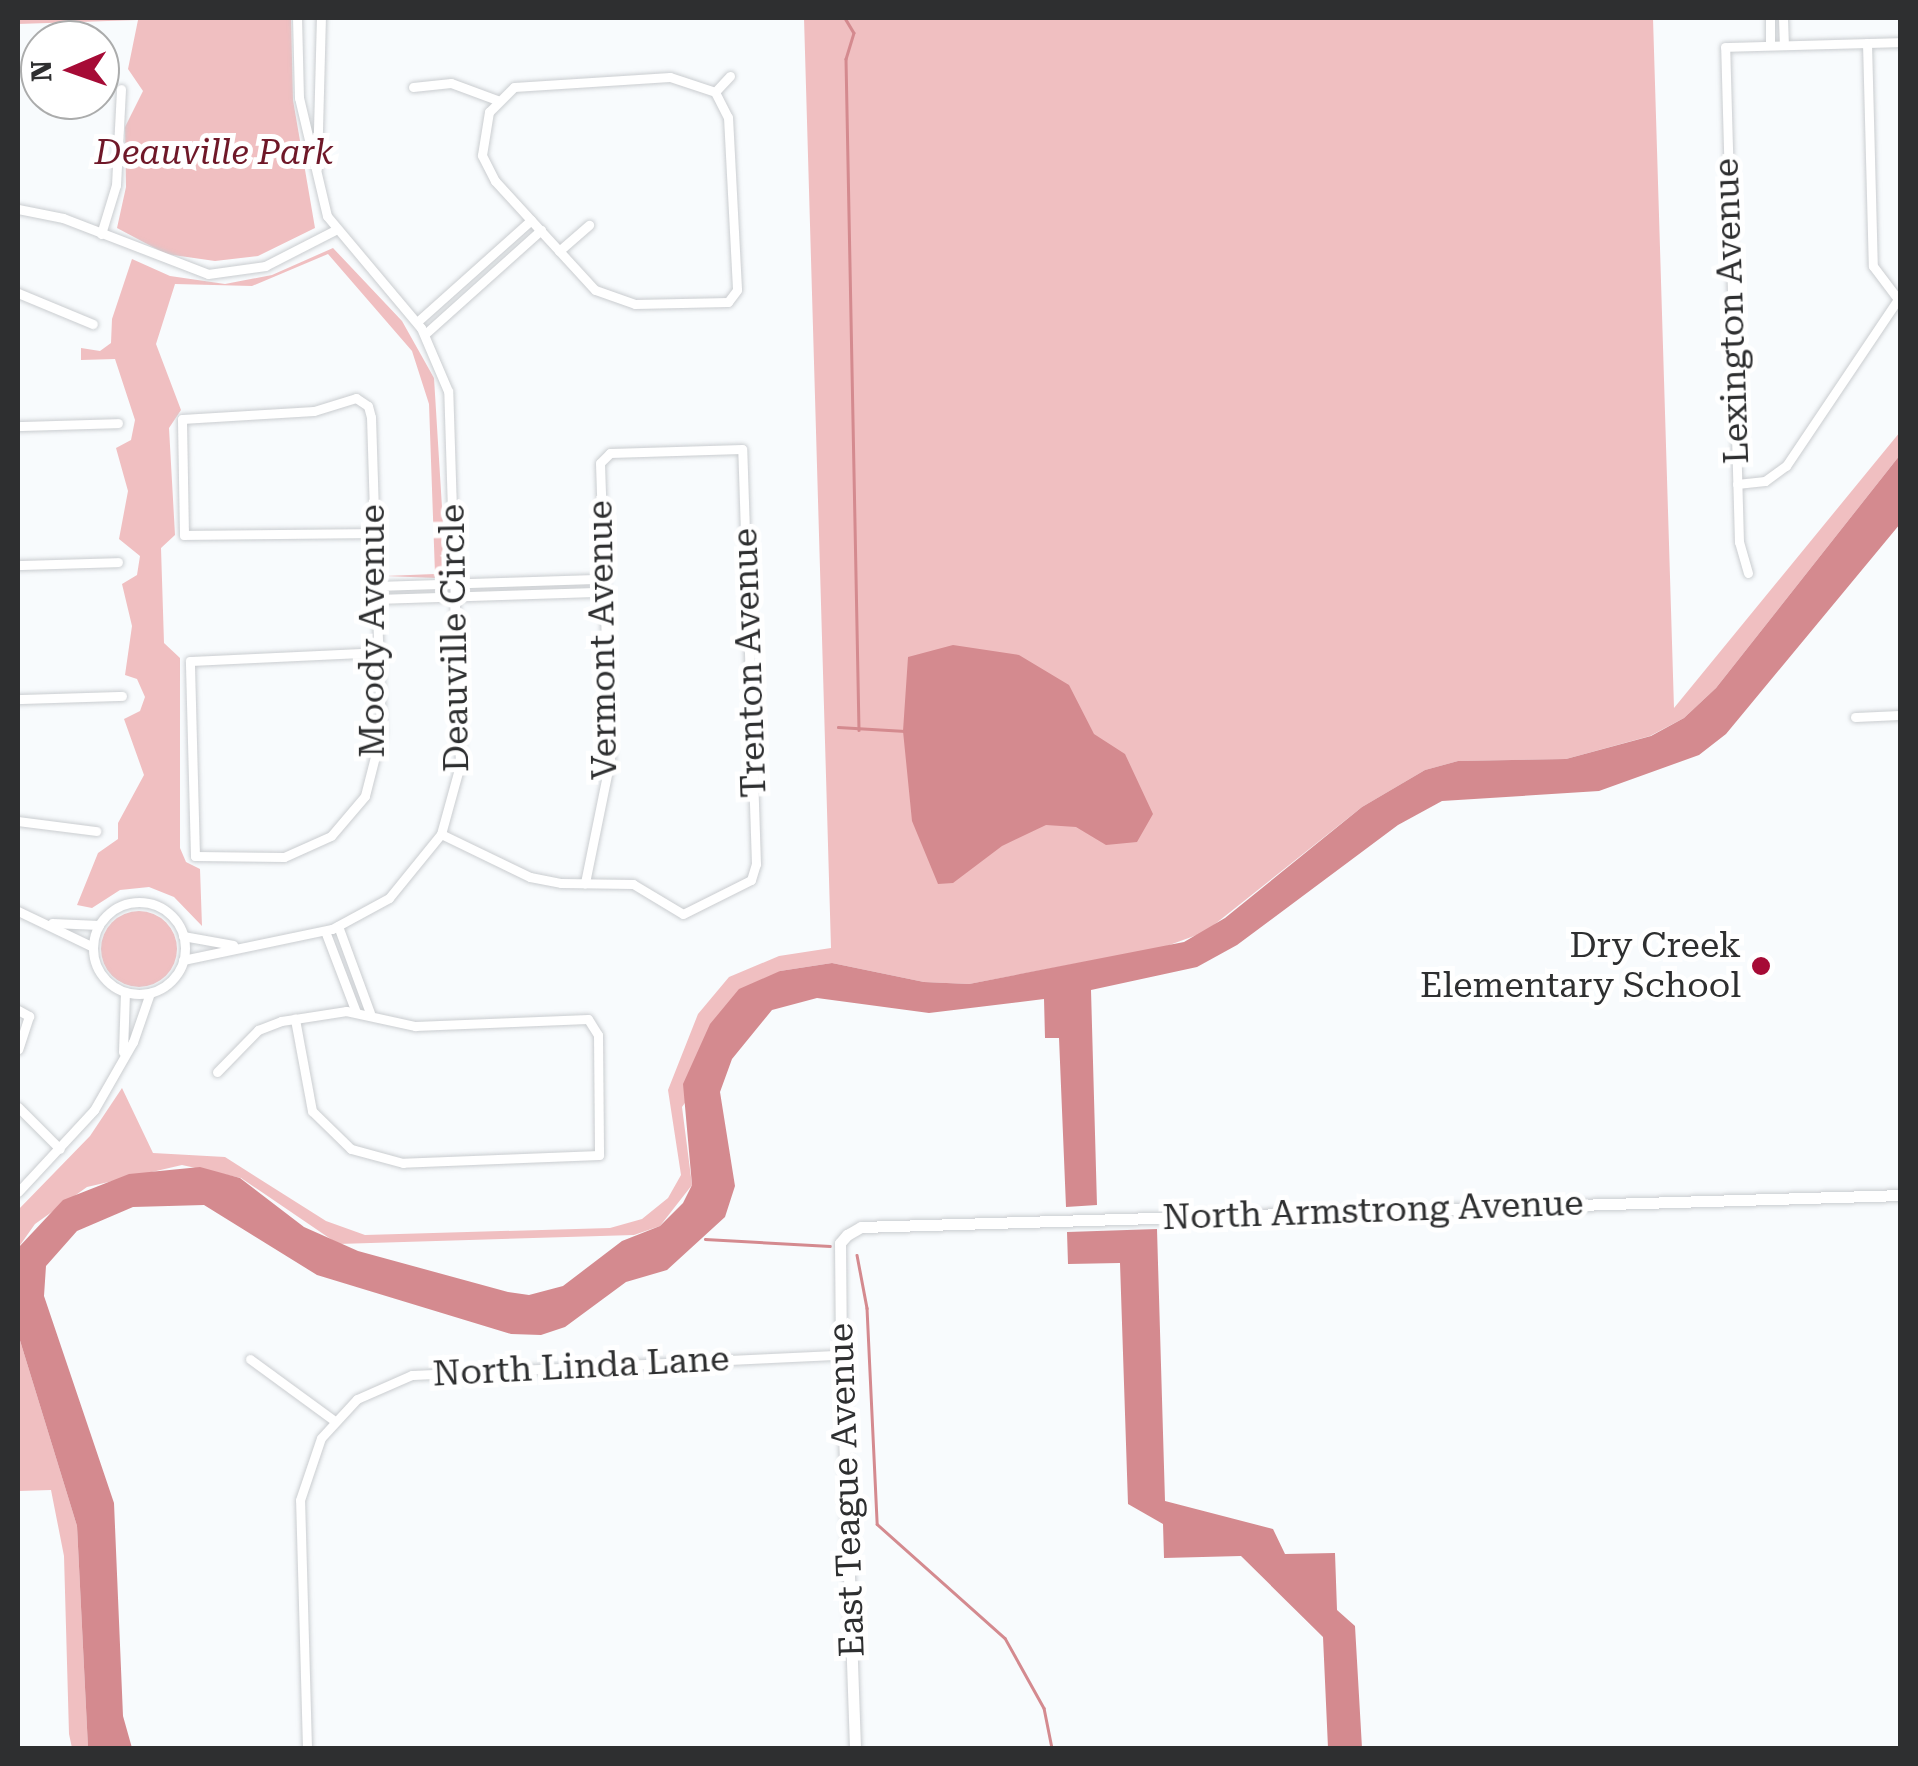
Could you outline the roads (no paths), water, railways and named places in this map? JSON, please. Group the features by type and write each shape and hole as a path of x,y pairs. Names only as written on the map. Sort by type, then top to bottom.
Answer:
{"street":[{"name":"Deauville Circle","path":"183,960 233,945 325,931 389,898 440,834 460,765 448,392 417,322 335,230 316,176 299,98 297,18"},
{"name":"Deauville Circle","path":"316,176 321,18"},
{"path":"1770,18 1770,46 1900,42"},
{"path":"1783,18 1784,45"},
{"path":"1737,484 1765,481 1786,466 1899,298 1873,266 1867,43"},
{"name":"Lexington Avenue","path":"1748,573 1739,542 1725,47 1770,46"},
{"path":"715,92 730,76"},
{"path":"670,77 715,92 732,134 735,298 635,304 586,282 531,220 482,155 482,125 497,100 537,81 670,77"},
{"path":"412,87 451,83 497,100"},
{"path":"101,234 116,185 121,90"},
{"path":"18,209 101,234 172,265 225,274 266,266 335,230"},
{"path":"417,322 531,220"},
{"path":"559,251 590,225"},
{"path":"425,334 540,230"},
{"path":"18,293 93,324"},
{"name":"Moody Avenue","path":"374,533 184,534 182,418 314,410 363,400 370,417 376,586 378,652 376,768 358,808 319,844 270,859 194,856 190,661 378,652"},
{"path":"18,426 118,424"},
{"name":"Vermont Avenue","path":"586,883 610,760 603,592 603,456 742,450"},
{"name":"Trenton Avenue","path":"586,883 632,884 690,914 754,876 742,450"},
{"path":"18,565 118,562"},
{"path":"376,586 603,579"},
{"path":"376,599 603,592"},
{"path":"18,700 122,696"},
{"path":"1856,717 1900,715"},
{"path":"18,821 96,831"},
{"path":"440,834 530,878 586,883"},
{"path":"137,902 164,909 183,936 183,960 166,985 150,993 124,992 102,974 93,947 99,926 111,911 137,902"},
{"path":"18,911 52,922 99,926"},
{"path":"52,922 93,947"},
{"path":"338,926 370,1013"},
{"path":"325,931 356,1012"},
{"name":"Deauville Circle","path":"183,936 233,945"},
{"path":"123,1052 124,992"},
{"path":"18,1192 94,1110 150,993"},
{"path":"18,1010 29,1016 18,1048"},
{"path":"217,1072 246,1038 295,1018 356,1012 415,1026 595,1024 598,1155 403,1163 351,1149 312,1111 295,1018"},
{"path":"18,1108 60,1149"},
{"name":"North Armstrong Avenue","path":"847,1234 862,1227 1900,1195"},
{"name":"East Teague Avenue","path":"847,1234 840,1243 855,1748"},
{"name":"North Linda Lane","path":"332,1419 358,1399 412,1375 842,1355"},
{"path":"250,1359 332,1419 311,1457 300,1500 307,1748"}],"waterway":[{"path":"845,18 854,33 846,59 859,730"},
{"path":"838,727 905,731"},
{"path":"705,1239 830,1246"},
{"path":"857,1255 867,1308 877,1524 1005,1638 1044,1708 1052,1748"}],"place":[{"name":"Dry Creek Elementary School","path":"1761,966"}],"park label":[{"name":"Deauville Park","path":"214,153"}]}
